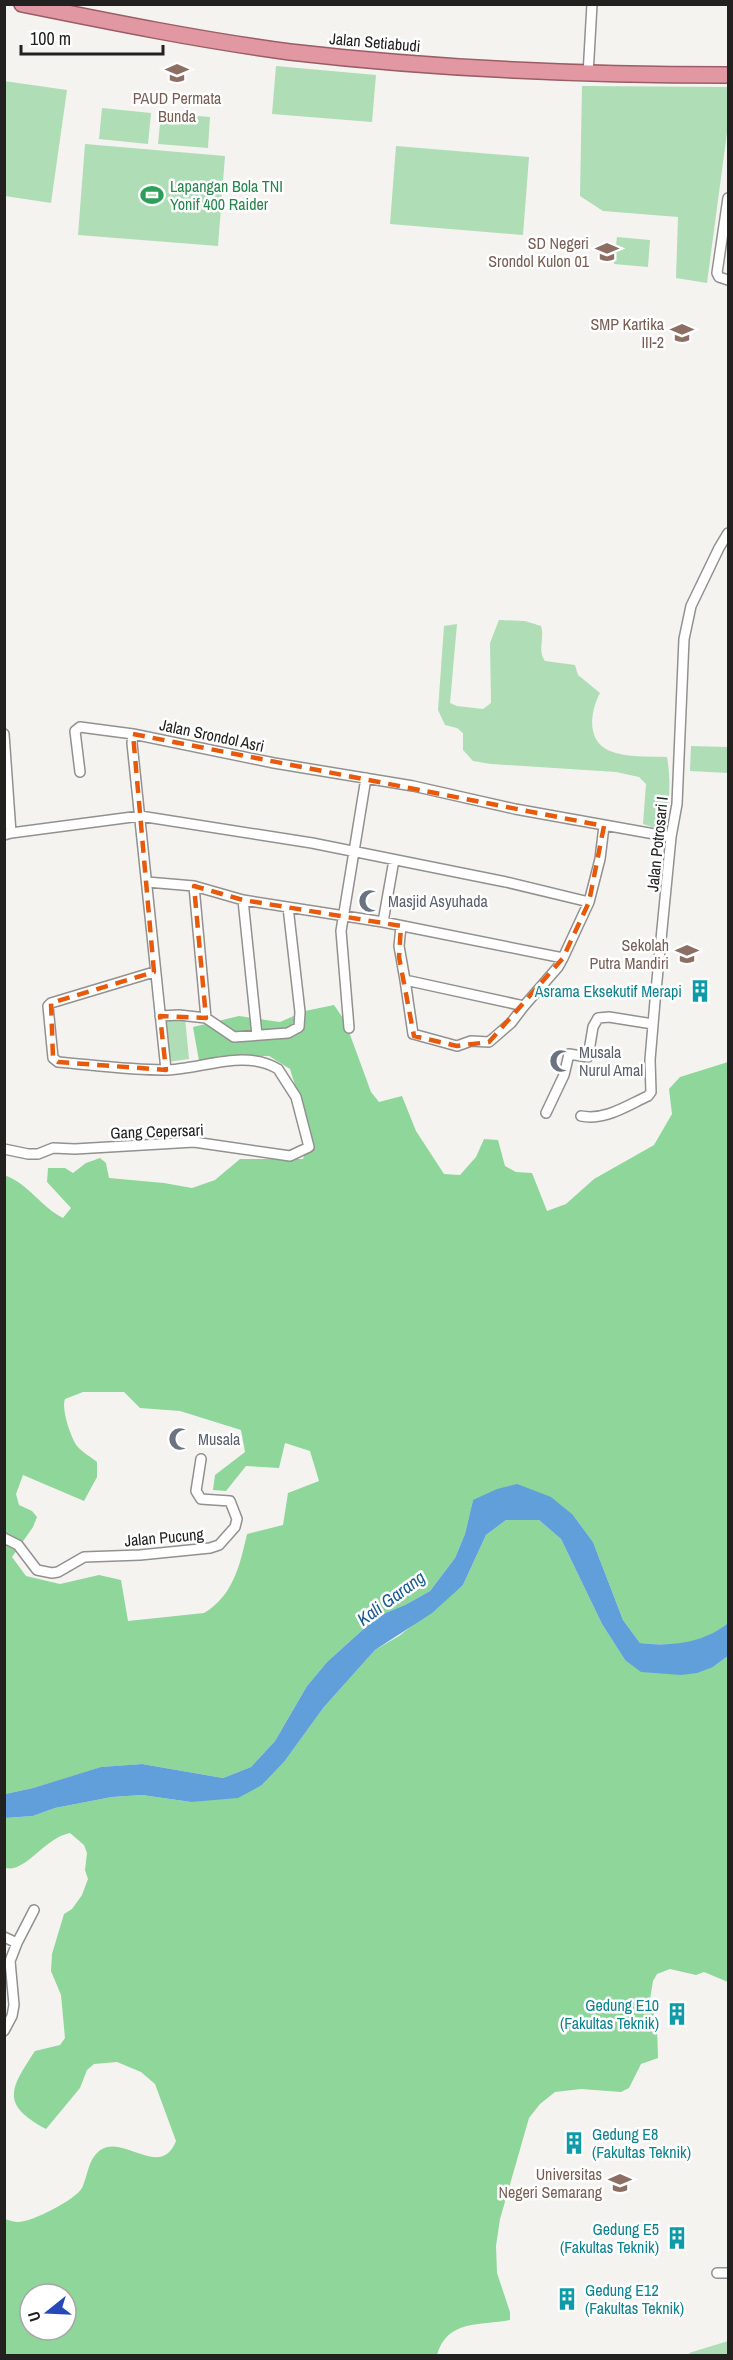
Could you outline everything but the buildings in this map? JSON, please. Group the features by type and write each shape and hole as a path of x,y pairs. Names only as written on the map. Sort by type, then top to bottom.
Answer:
{"highway":[{"name":"Jalan Setiabudi","path":"22,4 173,34 289,51 391,62 588,75 729,75"}],"street":[{"path":"588,75 592,4"},
{"path":"729,198 717,273 719,277 729,280"},
{"name":"Jalan Potrosari I","path":"581,1116 589,1118 607,1114 648,1096 652,1085 650,1060 653,1024 671,837 677,804 684,639 687,622 701,587 729,533"},
{"path":"80,772 76,728 133,734"},
{"path":"4,734 8,834 140,816 235,829 590,902"},
{"name":"Jalan Srondol Asri","path":"166,1070 154,972 133,734 274,763 366,778 604,826 671,837"},
{"path":"349,1028 342,951 343,915 366,778"},
{"path":"401,926 399,946 413,1035 458,1046 471,1041 489,1042 511,1023 564,958 590,902 600,859 604,826"},
{"path":"383,922 394,860"},
{"path":"147,882 194,886 243,900 383,922 564,958"},
{"path":"194,886 206,1017"},
{"path":"243,900 257,1035"},
{"path":"160,1016 206,1017 234,1037 288,1034 299,1027 300,1012 288,907"},
{"path":"154,972 51,1003 48,1006 51,1054 58,1062 166,1070"},
{"path":"405,980 524,1006"},
{"path":"546,1113 564,1075 569,1054 588,1057 593,1027 598,1018 609,1017 653,1024"},
{"name":"Gang Cepersari","path":"4,1149 38,1154 53,1148 75,1149 195,1142 290,1156 309,1147 296,1097 276,1067 257,1061 241,1060 166,1070"},
{"name":"Jalan Pucung","path":"4,1538 18,1545 37,1570 52,1573 84,1557 140,1555 215,1547 235,1527 237,1519 230,1501 201,1499 196,1491 201,1459"},
{"path":"4,2031 12,2016 14,2005 10,1961 34,1910"},
{"path":"4,1937 17,1943"},
{"path":"717,2273 729,2273"}],"highlighted area":[{"path":"133,734 604,826 589,902 563,958 489,1042 457,1046 414,1036 399,957 401,926 243,900 194,886 206,1018 160,1016 166,1070 58,1062 53,1058 51,1003 154,972"}],"green space":[{"path":"276,66 376,75 372,122 272,114"},
{"path":"4,81 67,90 51,203 5,196"},
{"path":"582,86 728,87 728,125 707,283 676,278 678,217 603,211 580,196"},
{"path":"102,108 151,113 148,144 99,139"},
{"path":"161,113 210,117 208,148 158,144"},
{"name":"Lapangan Bola TNI Yonif 400 Raider","path":"85,144 225,156 218,246 78,235"},
{"path":"396,146 529,157 523,235 390,224"},
{"path":"617,237 650,240 648,267 614,264"},
{"path":"499,620 525,621 541,626 542,653 545,661 575,665 578,675 600,693 592,717 592,725 597,740 602,746 624,755 667,757 669,792 664,826 655,828 643,824 646,784 639,777 616,772 491,764 473,761 463,750 463,733 457,728 445,725 438,710 444,626 457,624 450,703 483,709 491,703 490,643"},
{"path":"691,746 728,747 728,773 690,771"},
{"path":"334,1005 345,1021 371,1092 379,1102 402,1096 416,1131 444,1174 460,1175 476,1157 484,1139 498,1140 505,1166 516,1172 532,1173 547,1211 566,1204 594,1179 654,1145 672,1114 669,1089 680,1077 728,1062 728,1623 698,1640 663,1645 640,1643 623,1620 593,1542 573,1515 473,1500 465,1534 455,1558 430,1591 378,1616 327,1662 307,1686 275,1741 251,1767 223,1778 142,1764 102,1767 5,1794 4,1175 27,1189 63,1218 71,1208 47,1182 48,1168 65,1168 73,1173 86,1163 100,1158 106,1163 109,1178 192,1188 215,1180 240,1159 303,1159 307,1137 306,1125 290,1069 269,1056 239,1056 199,1061 193,1027 239,1016 280,1022 305,1011","holes":["83,1392 124,1392 140,1408 180,1411 241,1430 245,1452 215,1475 213,1490 226,1491 246,1466 279,1468 285,1443 310,1451 319,1481 288,1493 283,1525 247,1534 238,1568 229,1589 214,1606 204,1613 128,1621 121,1580 99,1575 60,1584 26,1576 12,1557 33,1527 37,1517 32,1511 19,1505 16,1494 23,1475 84,1501 97,1477 97,1462 79,1448 72,1437 65,1416 65,1399"]},
{"path":"185,1017 189,1059 168,1062 163,1020"},
{"path":"506,1520 539,1520 561,1539 602,1624 625,1660 713,1667 728,1656 728,1982 704,1972 696,1975 670,1969 657,1974 653,1981 650,1999 657,2026 658,2058 641,2064 629,2088 621,2092 581,2089 555,2092 540,2104 529,2118 500,2219 496,2246 497,2273 510,2312 510,2320 476,2324 457,2330 448,2335 437,2355 5,2356 5,2219 16,2222 24,2221 43,2214 78,2193 82,2188 90,2163 99,2151 109,2147 119,2147 151,2157 161,2157 169,2152 176,2141 155,2084 141,2072 117,2062 94,2064 87,2070 80,2088 46,2129 21,2112 16,2103 15,2086 35,2051 60,2045 65,2038 61,1995 51,1971 52,1954 64,1914 72,1909 82,1895 88,1879 85,1870 87,1853 84,1845 70,1833 52,1841 20,1865 5,1868 5,1818 33,1816 55,1808 112,1797 142,1795 191,1802 262,1785 284,1762 324,1707 375,1650 399,1636 463,1585 486,1535"},
{"path":"728,2341 728,2355 690,2355 689,2353"}],"water":[{"path":"517,1484 551,1497 573,1515 593,1542 623,1620 640,1643 686,1642 708,1635 728,1623 728,1656 713,1667 697,1673 681,1675 641,1672 625,1660 602,1624 561,1539 539,1520 506,1520 486,1535 463,1585 432,1613 375,1650 324,1707 284,1762 262,1785 238,1798 191,1802 142,1795 112,1797 55,1808 33,1816 5,1818 5,1794 33,1788 101,1767 142,1764 223,1778 251,1767 275,1741 307,1686 327,1662 378,1616 430,1591 455,1558 465,1534 473,1500 497,1489"}],"place":[{"name":"PAUD Permata Bunda","path":"177,73"},
{"name":"Lapangan Bola TNI Yonif 400 Raider","path":"152,195"},
{"name":"SD Negeri Srondol Kulon 01","path":"607,252"},
{"name":"SMP Kartika III-2","path":"682,333"},
{"name":"Masjid Asyuhada","path":"370,901"},
{"name":"Sekolah Putra Mandiri","path":"687,954"},
{"name":"Asrama Eksekutif Merapi","path":"700,991"},
{"name":"Musala Nurul Amal","path":"561,1061"},
{"name":"Musala","path":"180,1439"},
{"name":"Gedung E10 (Fakultas Teknik)","path":"677,2014"},
{"name":"Gedung E8 (Fakultas Teknik)","path":"574,2143"},
{"name":"Universitas Negeri Semarang","path":"620,2183"},
{"name":"Gedung E5 (Fakultas Teknik)","path":"677,2238"},
{"name":"Gedung E12 (Fakultas Teknik)","path":"567,2299"}],"water label":[{"name":"Kali Garang","path":"391,1598"}]}
